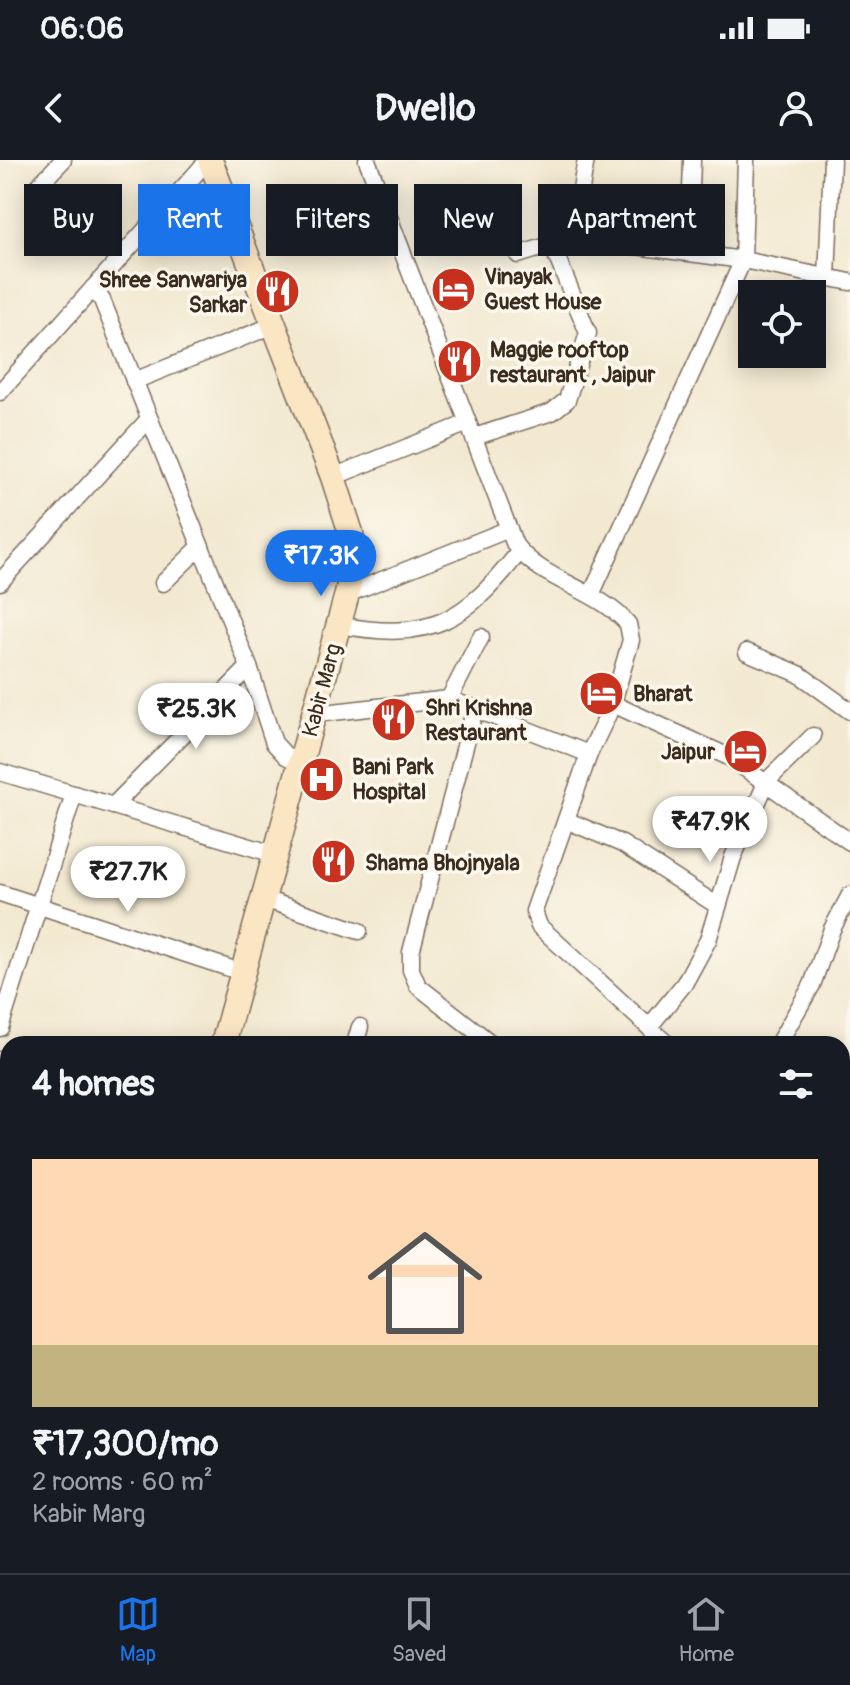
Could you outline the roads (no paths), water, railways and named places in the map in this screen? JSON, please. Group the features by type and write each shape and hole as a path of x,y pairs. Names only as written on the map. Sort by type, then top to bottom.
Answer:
{"street":[{"path":"40,184 63,160"},
{"path":"0,392 209,160"},
{"name":"Kabir Marg","path":"209,160 333,477 351,533 353,562 302,764 225,1036"},
{"path":"367,160 520,551 525,559 591,595 628,624 631,640 611,709"},
{"path":"584,184 586,160"},
{"path":"691,184 692,160"},
{"path":"591,595 743,260 746,160"},
{"path":"827,278 832,160"},
{"path":"333,477 471,430 552,412 567,400 588,333 556,256"},
{"path":"716,256 850,282"},
{"path":"93,288 102,300 201,546 249,667 274,743 286,756 302,764"},
{"path":"134,381 274,325"},
{"path":"0,582 149,419"},
{"path":"347,594 509,529"},
{"path":"163,583 201,546"},
{"path":"339,625 371,631 410,630 461,614 489,591 520,551"},
{"path":"449,699 481,637"},
{"path":"747,652 799,674 850,711"},
{"path":"113,806 249,667"},
{"path":"315,714 449,699 589,754"},
{"path":"659,1036 539,926 534,911 589,754 613,704 697,740 767,781 850,842"},
{"path":"475,708 411,952 411,970 418,986 482,1036"},
{"path":"649,1027 684,984 708,940 733,857 767,781 813,736"},
{"path":"0,772 277,855"},
{"path":"0,1028 74,794"},
{"path":"566,820 622,844 718,906"},
{"path":"0,893 244,973"},
{"path":"783,1036 812,985 832,929 850,895"},
{"path":"264,899 359,931"},
{"path":"357,1036 360,1027"}],"place":[{"name":"Vinayak Guest House","path":"453,289"},
{"name":"Shree Sanwariya Sarkar","path":"278,292"},
{"name":"Maggie rooftop restaurant , Jaipur","path":"459,362"},
{"name":"Bharat","path":"602,693"},
{"name":"Shri Krishna Restaurant","path":"394,720"},
{"name":"Jaipur","path":"746,751"},
{"name":"Bani Park Hospital","path":"321,779"},
{"name":"Shama Bhojnyala","path":"334,862"}]}
